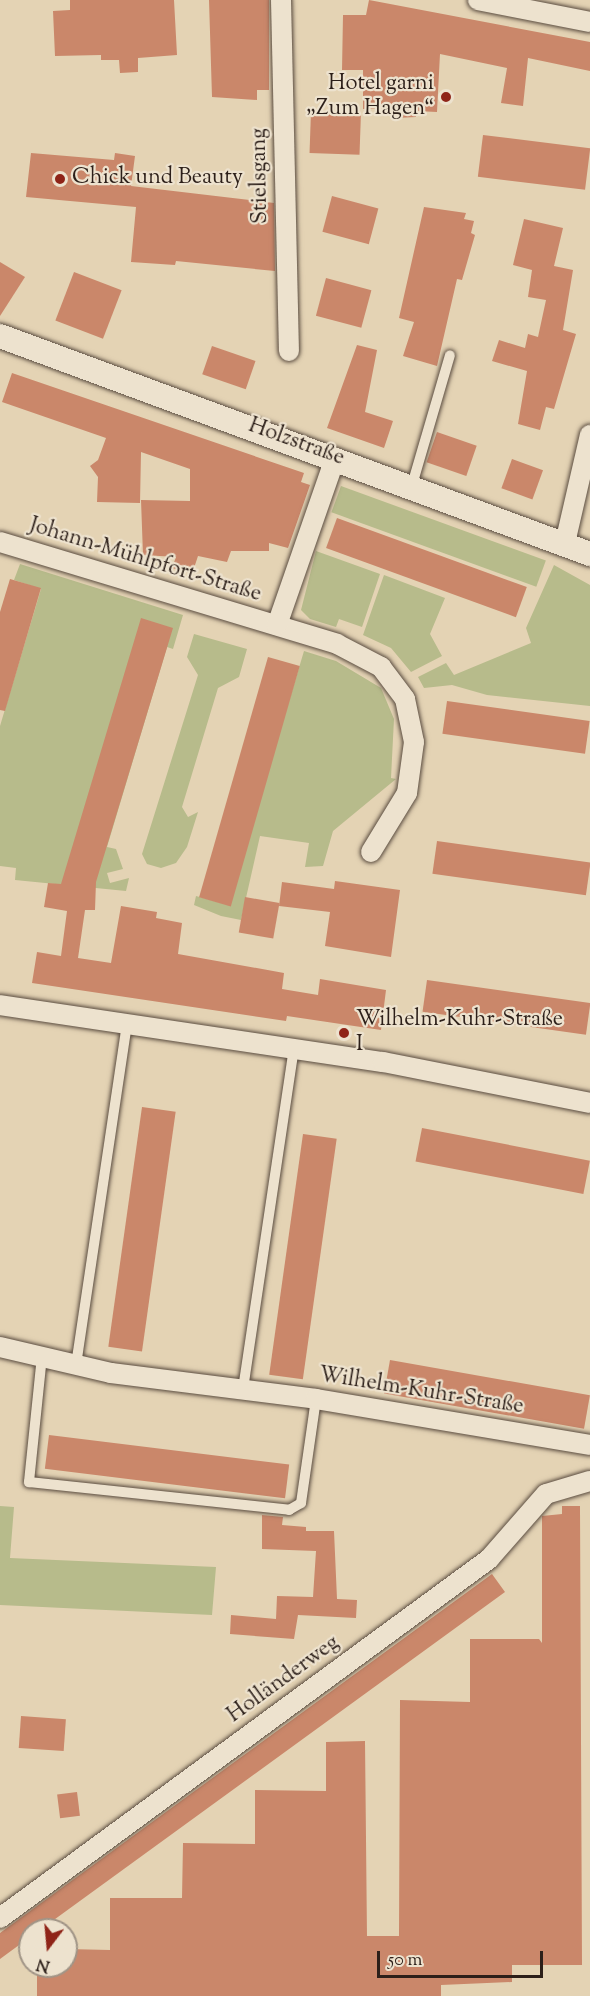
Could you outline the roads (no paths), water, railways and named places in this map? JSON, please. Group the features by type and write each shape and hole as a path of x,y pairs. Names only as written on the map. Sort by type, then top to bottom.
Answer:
{"street":[{"name":"Stielsgang","path":"281,0 290,351"},
{"path":"478,0 590,22"},
{"name":"Holzstraße","path":"0,336 412,485 590,554"},
{"path":"565,543 590,435"},
{"name":"Johann-Mühlpfort-Straße","path":"277,625 335,458"},
{"name":"Johann-Mühlpfort-Straße","path":"0,542 277,625 369,658 390,676 405,699 414,742 407,793 371,852"},
{"path":"0,1005 294,1048 590,1103"},
{"name":"Wilhelm-Kuhr-Straße","path":"0,1347 76,1365 316,1399 590,1445"},
{"name":"Holländerweg","path":"0,1918 489,1559 546,1494 590,1481"}],"lane":[{"path":"412,485 450,356"},
{"path":"76,1365 127,1024"},
{"path":"243,1389 294,1048"},
{"path":"42,1356 29,1482 289,1510 301,1503 316,1399"}],"place":[{"name":"Hotel garni „Zum Hagen“","path":"446,97"},
{"name":"Chick und Beauty","path":"60,179"},
{"name":"Wilhelm-Kuhr-Straße I","path":"344,1033"}]}
